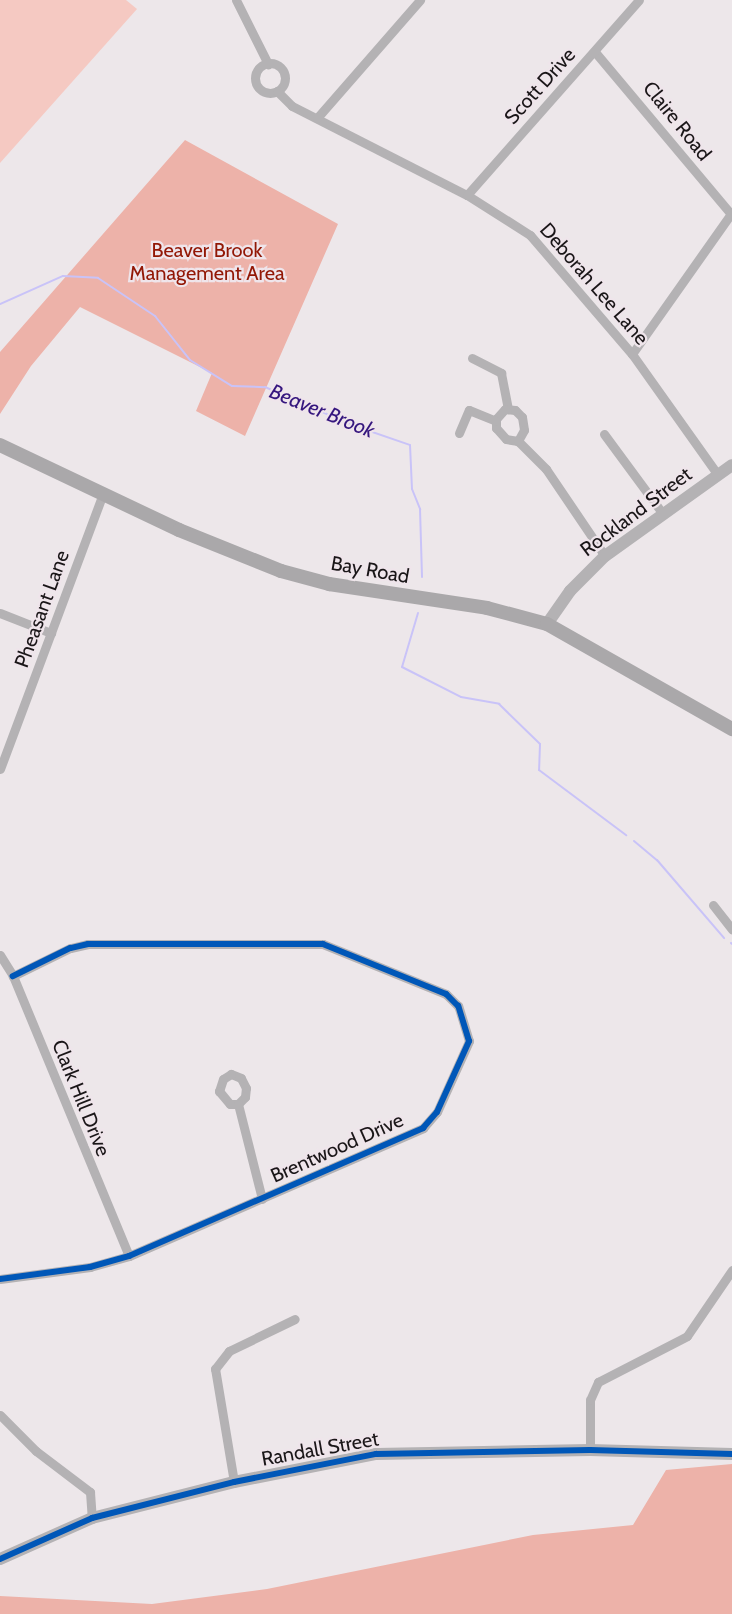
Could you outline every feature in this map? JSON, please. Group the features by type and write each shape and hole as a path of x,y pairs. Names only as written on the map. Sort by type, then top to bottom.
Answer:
{"main road":[{"name":"Bay Road","path":"0,445 179,530 281,571 329,584 487,608 547,624 732,729"}],"street":[{"path":"236,0 268,64 279,67 284,75 277,91"},
{"path":"317,118 420,0"},
{"name":"Scott Drive","path":"467,195 639,0"},
{"name":"Claire Road","path":"595,52 731,213"},
{"name":"Deborah Lee Lane","path":"268,64 258,69 256,84 264,92 277,91 292,106 467,195 530,235 632,354 718,475"},
{"path":"632,354 731,213"},
{"path":"472,358 501,373 508,408"},
{"path":"496,422 501,411 508,408 518,412 524,422 518,441"},
{"path":"459,433 468,410 496,422 503,437 518,441 546,469 604,556"},
{"path":"604,434 663,514"},
{"name":"Rockland Street","path":"547,624 570,591 604,556 732,465"},
{"name":"Pheasant Lane","path":"0,769 23,715 103,494"},
{"path":"0,613 51,633"},
{"path":"713,905 732,929"},
{"name":"Brentwood Drive","path":"0,1279 90,1267 129,1256 423,1128 437,1113 465,1057 469,1041 458,1006 428,986 323,944 88,944 70,948 13,976"},
{"name":"Clark Hill Drive","path":"0,955 13,976 129,1256"},
{"path":"238,1104 262,1199"},
{"path":"590,1449 590,1400 601,1378 687,1336 732,1270"},
{"path":"234,1482 215,1369 229,1351 295,1319"},
{"path":"0,1415 36,1451 90,1492 92,1518"},
{"name":"Randall Street","path":"0,1559 92,1518 234,1482 376,1454 590,1449 732,1454"}],"shaded area":[{"path":"0,0 126,0 137,9 0,163"}],"green space":[{"name":"Beaver Brook Management Area","path":"185,140 338,224 245,436 196,411 212,373 80,307 31,366 0,414 0,352"},
{"path":"732,1464 732,1614 0,1614 0,1596 152,1604 267,1589 533,1535 633,1525 666,1470"}],"waterway":[{"name":"Beaver Brook","path":"0,304 63,276 98,278 155,316 190,360 232,386 265,387 352,425 410,445 412,489 420,509 422,577"},
{"name":"Beaver Brook","path":"418,613 402,667 461,697 499,704 540,744 539,770 626,835"},
{"name":"Beaver Brook","path":"634,841 657,860 724,938"}],"cycle path":[{"path":"0,1279 90,1267 129,1256 423,1128 437,1112 469,1041 458,1006 446,994 323,944 88,944 70,948 13,976"},
{"path":"0,1559 92,1518 234,1482 376,1454 590,1450 732,1454"}]}
